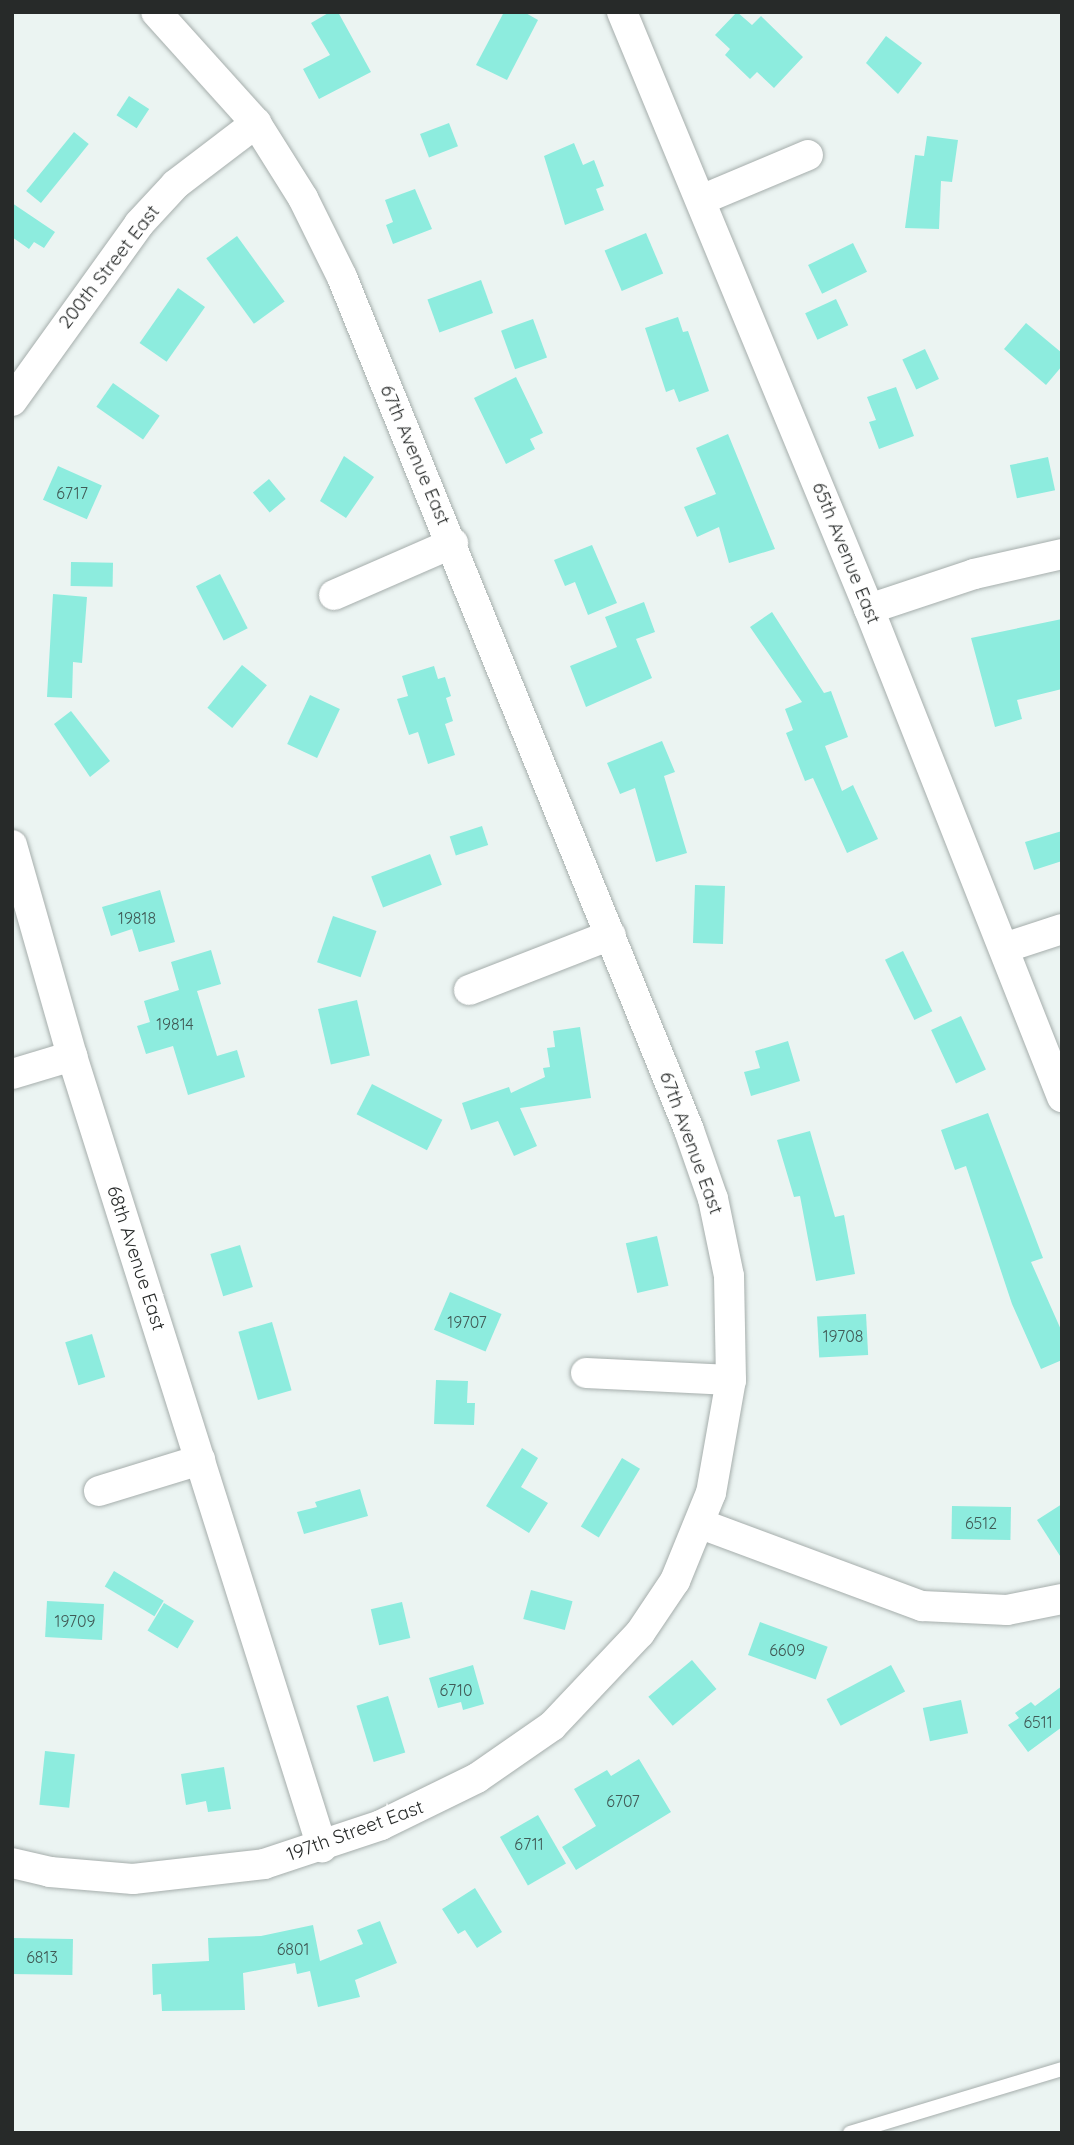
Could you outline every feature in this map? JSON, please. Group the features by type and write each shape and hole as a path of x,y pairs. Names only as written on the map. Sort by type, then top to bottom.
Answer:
{"street":[{"name":"67th Avenue East","path":"156,12 256,123 303,198 342,277 611,935 713,1199 729,1276 731,1380 724,1436 701,1524"},
{"name":"65th Avenue East","path":"622,12 869,609 1062,1097"},
{"name":"200th Street East","path":"12,401 33,366 139,224 176,184 256,123"},
{"path":"701,200 808,155"},
{"path":"334,595 453,543"},
{"path":"869,609 974,574 1062,554"},
{"name":"68th Avenue East","path":"12,845 72,1056 322,1847"},
{"path":"1004,948 1062,929"},
{"path":"469,990 611,935"},
{"path":"12,1074 72,1056"},
{"path":"586,1373 731,1380"},
{"path":"99,1491 200,1460"},
{"path":"701,1524 922,1606 1007,1610 1062,1599"},
{"name":"197th Street East","path":"12,1863 50,1872 133,1880 264,1864 322,1847 425,1807 552,1726 640,1633 675,1581 701,1524"}],"lane":[{"path":"850,2133 1062,2069"}],"building":[{"path":"330,12 338,12 371,72 319,99 303,69 330,55 311,23"},
{"path":"504,12 524,12 538,20 507,80 476,65"},
{"path":"737,12 752,25 761,16 803,57 774,88 757,72 750,79 725,55 730,49 715,35"},
{"path":"886,36 922,63 898,94 866,63"},
{"path":"129,96 149,109 137,128 116,115"},
{"path":"449,123 458,146 429,157 420,134"},
{"path":"74,132 89,144 41,203 26,191"},
{"path":"927,136 958,140 952,182 941,181 939,229 905,228 915,155 924,156"},
{"path":"574,143 583,165 594,160 604,186 596,189 604,210 565,225 544,156"},
{"path":"415,189 432,229 393,244 386,225 393,222 385,200"},
{"path":"12,203 55,232 44,248 34,242 29,249 12,237"},
{"path":"646,233 663,274 622,291 605,251"},
{"path":"237,236 285,302 254,324 206,258"},
{"path":"853,243 867,272 822,294 808,265"},
{"path":"481,280 493,313 439,332 427,299"},
{"path":"178,288 205,307 167,362 140,343"},
{"path":"836,299 848,325 817,340 805,313"},
{"path":"678,317 683,332 688,331 709,391 679,402 674,389 666,392 645,328"},
{"path":"533,319 547,358 515,369 501,331"},
{"path":"1026,323 1062,353 1062,366 1046,385 1004,349"},
{"path":"925,349 939,379 916,389 902,360"},
{"path":"516,377 543,433 530,439 535,449 506,464 474,398"},
{"path":"113,383 160,416 143,439 96,407"},
{"path":"896,387 914,436 879,449 869,422 876,420 867,397"},
{"path":"728,434 775,549 729,563 719,527 697,537 684,507 716,494 696,448"},
{"path":"344,456 374,477 346,518 320,501"},
{"path":"1048,457 1055,490 1017,498 1010,465"},
{"path":"58,466 102,486 87,519 43,500"},
{"path":"269,479 286,499 270,512 253,492"},
{"path":"592,545 617,603 588,615 575,582 565,586 554,560"},
{"path":"71,562 113,563 113,587 71,586"},
{"path":"220,574 248,628 224,641 196,586"},
{"path":"53,594 87,597 82,663 73,662 72,698 47,697"},
{"path":"644,602 655,632 636,639 652,678 586,707 570,666 617,647 605,617"},
{"path":"772,612 824,693 831,691 848,737 825,746 842,791 853,785 878,839 847,853 813,778 805,781 786,733 793,730 785,709 802,702 750,627"},
{"path":"1062,619 1062,689 1017,700 1022,719 995,727 971,638"},
{"path":"242,665 267,685 232,728 207,708"},
{"path":"434,666 438,679 445,677 451,696 446,698 453,721 445,724 455,755 428,764 418,732 409,735 397,699 408,696 402,676"},
{"path":"310,695 340,709 317,758 287,744"},
{"path":"71,711 110,761 90,777 54,724"},
{"path":"662,741 675,772 664,776 687,853 656,862 635,788 620,794 607,763"},
{"path":"482,826 488,845 456,856 450,837"},
{"path":"1062,831 1062,861 1034,870 1025,842"},
{"path":"430,854 442,885 383,907 371,877"},
{"path":"695,885 725,886 723,944 693,943"},
{"path":"160,890 175,942 139,952 132,929 111,936 102,907"},
{"path":"333,916 376,931 361,977 317,962"},
{"path":"211,950 221,984 197,991 217,1056 237,1050 245,1077 188,1095 173,1046 146,1054 137,1026 150,1022 144,1001 179,990 171,962"},
{"path":"903,951 932,1011 914,1020 885,960"},
{"path":"357,1000 370,1056 331,1065 318,1009"},
{"path":"961,1016 986,1069 956,1083 931,1030"},
{"path":"580,1027 591,1098 520,1108 537,1146 514,1156 498,1121 471,1130 462,1103 509,1087 511,1093 545,1077 543,1068 550,1067 547,1048 555,1047 553,1031"},
{"path":"788,1041 800,1081 751,1096 744,1072 760,1068 755,1051"},
{"path":"372,1084 442,1120 427,1150 357,1114"},
{"path":"988,1113 1043,1258 1031,1262 1062,1332 1062,1360 1041,1369 1012,1304 966,1166 955,1170 941,1130"},
{"path":"810,1131 835,1217 844,1215 855,1274 816,1281 800,1196 794,1197 777,1140"},
{"path":"657,1236 668,1286 637,1293 626,1243"},
{"path":"240,1245 253,1287 223,1296 210,1254"},
{"path":"450,1292 502,1314 486,1352 434,1330"},
{"path":"866,1314 868,1355 819,1358 817,1317"},
{"path":"272,1322 292,1390 258,1400 238,1332"},
{"path":"92,1334 105,1377 78,1385 65,1342"},
{"path":"436,1380 468,1381 467,1403 475,1403 474,1425 434,1424"},
{"path":"522,1448 538,1458 521,1487 548,1503 529,1533 486,1506"},
{"path":"622,1458 640,1469 599,1537 581,1527"},
{"path":"360,1489 368,1516 304,1534 297,1512 317,1507 315,1502"},
{"path":"1062,1504 1062,1559 1037,1520"},
{"path":"952,1506 1011,1507 1010,1540 951,1539"},
{"path":"114,1571 164,1601 154,1616 105,1586"},
{"path":"531,1590 573,1601 565,1630 523,1619"},
{"path":"47,1601 104,1604 102,1640 45,1637"},
{"path":"402,1602 410,1638 379,1645 371,1609"},
{"path":"164,1603 194,1621 178,1648 148,1630"},
{"path":"760,1622 828,1647 816,1680 748,1655"},
{"path":"692,1660 716,1689 673,1726 648,1697"},
{"path":"473,1665 484,1704 463,1710 461,1702 438,1708 429,1678"},
{"path":"891,1665 905,1691 841,1726 827,1699"},
{"path":"1062,1686 1062,1727 1028,1752 1008,1725 1019,1718 1015,1713 1031,1702 1035,1706"},
{"path":"388,1696 405,1752 374,1762 356,1706"},
{"path":"961,1700 968,1733 930,1741 923,1708"},
{"path":"45,1751 75,1754 69,1808 39,1805"},
{"path":"639,1759 671,1812 576,1870 562,1847 596,1826 574,1789 607,1770 611,1776"},
{"path":"224,1767 231,1809 208,1812 206,1801 186,1805 181,1774"},
{"path":"538,1815 566,1863 528,1885 500,1837"},
{"path":"475,1888 502,1932 477,1948 465,1930 458,1934 442,1909"},
{"path":"380,1921 397,1963 355,1980 360,1997 318,2007 310,1971 297,1974 295,1963 243,1973 245,2010 162,2011 161,1994 153,1995 152,1964 209,1961 208,1938 261,1936 313,1925 320,1961 363,1944 357,1930"},
{"path":"12,1938 73,1939 72,1975 12,1974"}]}
